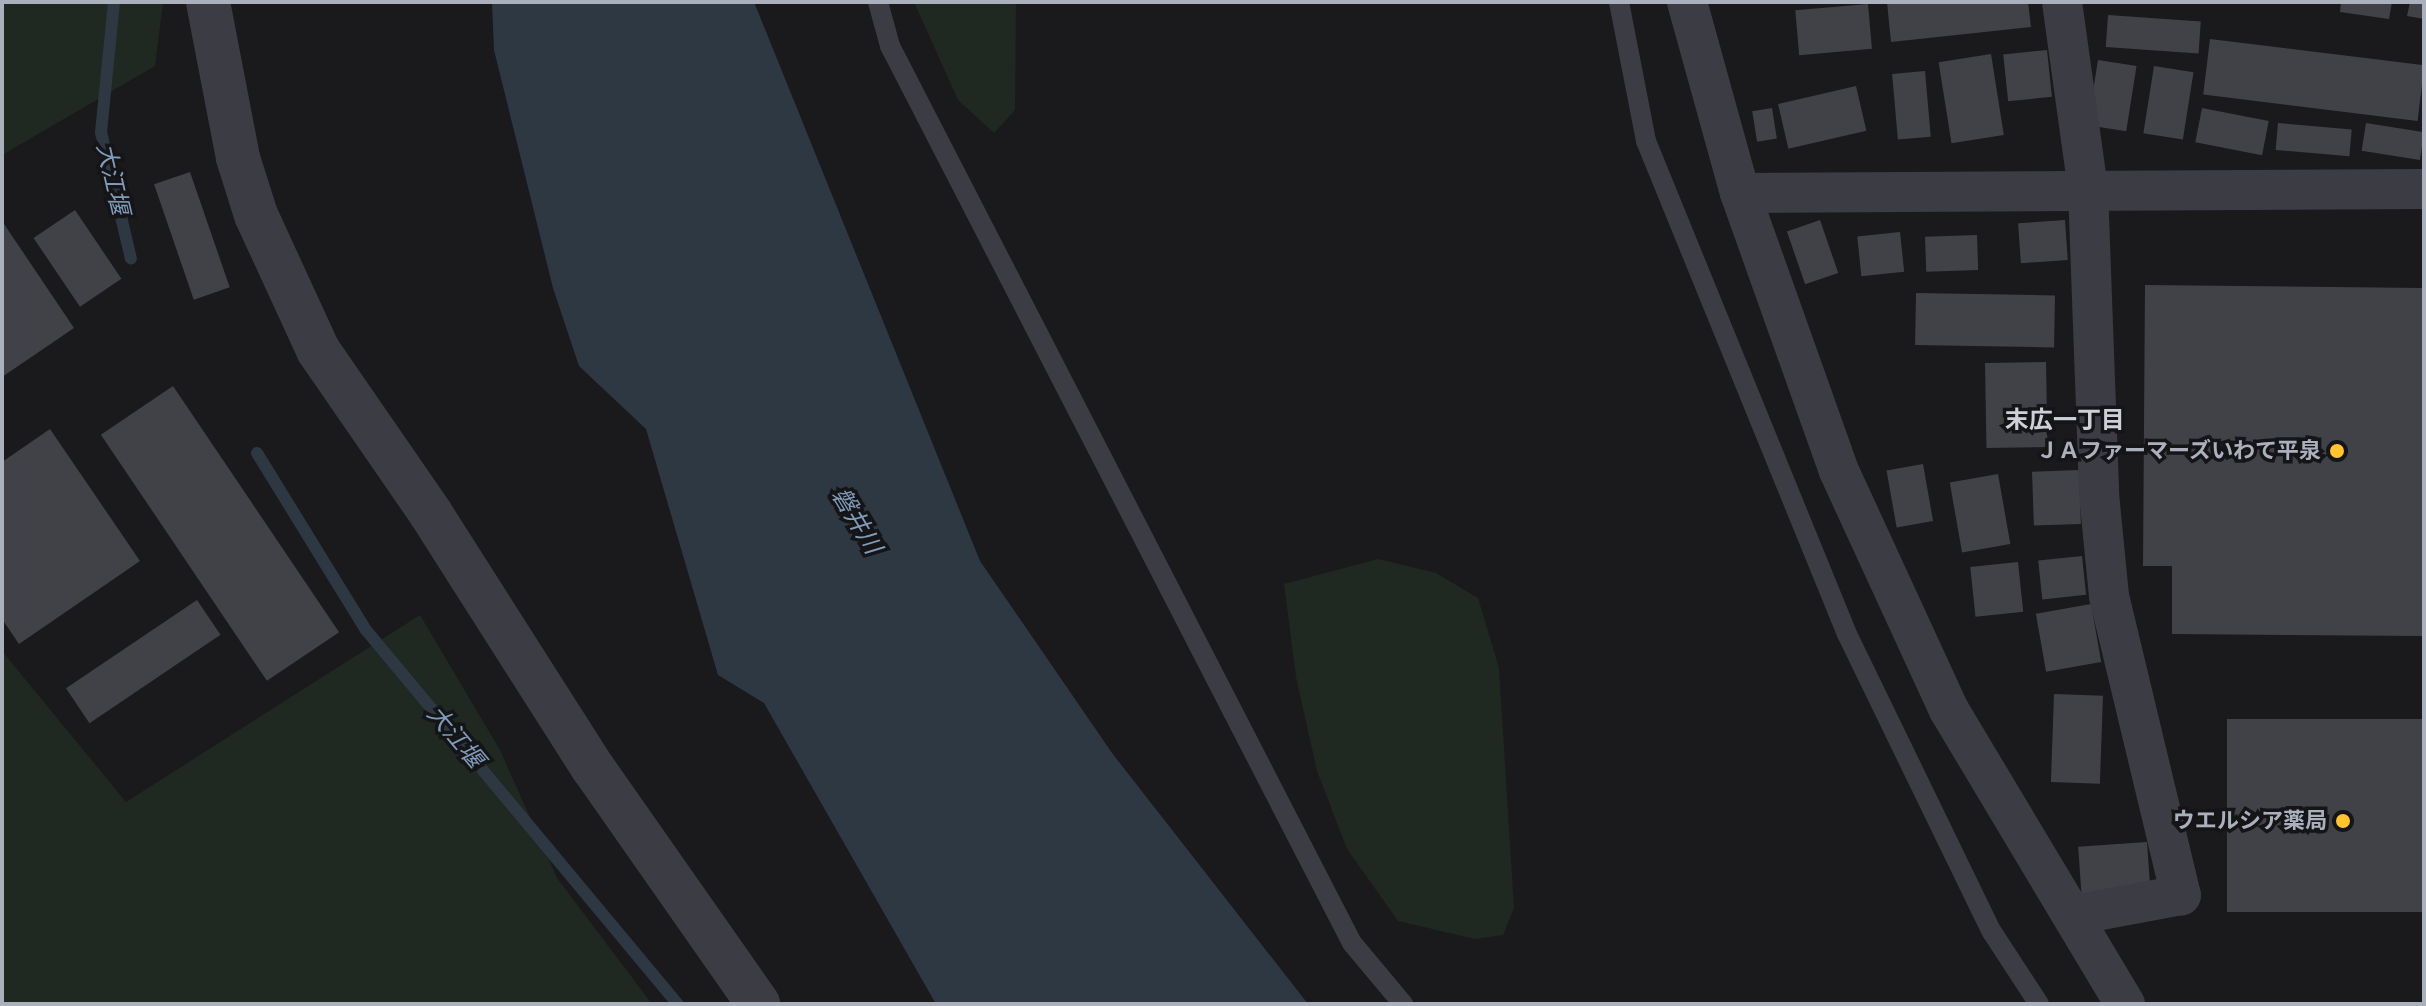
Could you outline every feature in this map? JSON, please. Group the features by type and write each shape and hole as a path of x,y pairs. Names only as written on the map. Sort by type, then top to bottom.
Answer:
{"street":[{"path":"208,2 238,158 256,215 318,350 431,514 593,768 758,1004"},
{"path":"1687,2 1740,193 1839,471 1936,682 2125,1004"},
{"path":"2062,2 2088,189 2099,494 2109,596 2181,895 2074,915"},
{"path":"1740,193 2424,189"}],"lane":[{"path":"878,2 890,46 1352,943 1403,1004"},
{"path":"1619,2 1646,141 1847,634 1992,932 2039,1004"}],"shaded area":[{"path":"2,2 163,2 155,66 2,155"},
{"path":"914,2 1016,2 1015,110 994,133 958,100"},
{"path":"1378,559 1436,573 1478,598 1499,668 1514,908 1503,935 1475,939 1398,921 1347,849 1317,771 1296,677 1284,584"},
{"path":"420,615 500,750 557,878 652,1004 2,1004 2,651 126,802"}],"water":[{"name":"磐井川","path":"492,2 754,2 980,561 1112,753 1308,1004 936,1004 764,703 718,675 646,429 579,366 553,288 494,50"}],"building":[{"path":"1887,2 2028,2 2031,27 1891,42"},
{"path":"2341,2 2392,2 2389,19 2340,12"},
{"path":"2410,2 2424,2 2424,19 2407,16"},
{"path":"1868,4 1872,49 1799,55 1795,10"},
{"path":"2108,15 2201,21 2199,53 2106,47"},
{"path":"2210,39 2424,65 2418,121 2203,95"},
{"path":"2047,50 2052,97 2008,101 2003,55"},
{"path":"1991,54 2004,135 1951,143 1939,62"},
{"path":"2098,60 2137,66 2126,131 2088,125"},
{"path":"2154,66 2194,72 2183,139 2143,133"},
{"path":"1925,71 1931,137 1898,140 1892,74"},
{"path":"1856,86 1866,131 1788,149 1778,104"},
{"path":"1772,108 1777,139 1757,142 1752,111"},
{"path":"2202,108 2269,121 2262,155 2195,142"},
{"path":"2278,123 2352,129 2349,156 2276,150"},
{"path":"2366,123 2424,132 2420,160 2362,151"},
{"path":"190,172 230,287 194,300 154,184"},
{"path":"75,210 121,279 80,307 34,238"},
{"path":"1820,220 1838,273 1805,284 1787,231"},
{"path":"2065,220 2068,260 2021,263 2018,223"},
{"path":"2,221 74,328 2,377"},
{"path":"1900,232 1904,272 1861,276 1857,236"},
{"path":"1977,235 1978,270 1926,272 1925,237"},
{"path":"2145,285 2424,288 2424,636 2172,634 2172,566 2143,566"},
{"path":"1916,293 2055,295 2054,347 1915,345"},
{"path":"2046,362 2047,447 1986,448 1985,363"},
{"path":"173,386 339,632 267,681 101,435"},
{"path":"50,429 140,561 19,644 2,619 2,462"},
{"path":"1923,464 1933,521 1897,528 1887,470"},
{"path":"2079,470 2081,524 2034,526 2032,472"},
{"path":"1998,474 2010,544 1962,552 1950,483"},
{"path":"2082,556 2086,595 2042,599 2038,561"},
{"path":"2018,562 2023,612 1975,617 1970,567"},
{"path":"197,600 220,635 89,723 66,688"},
{"path":"2091,604 2101,662 2046,672 2036,614"},
{"path":"2054,694 2103,696 2100,784 2051,782"},
{"path":"2227,719 2424,719 2424,912 2227,912"},
{"path":"2147,842 2150,891 2082,896 2078,847"}],"waterway":[{"name":"大江堰","path":"114,2 101,132 131,259"},
{"name":"大江堰","path":"257,453 366,630 678,1004"}],"place":[{"name":"ＪＡファーマーズいわて平泉","path":"2337,451"},
{"name":"ウエルシア薬局","path":"2343,821"}],"district":[{"name":"末広一丁目","path":"2065,421"}]}
